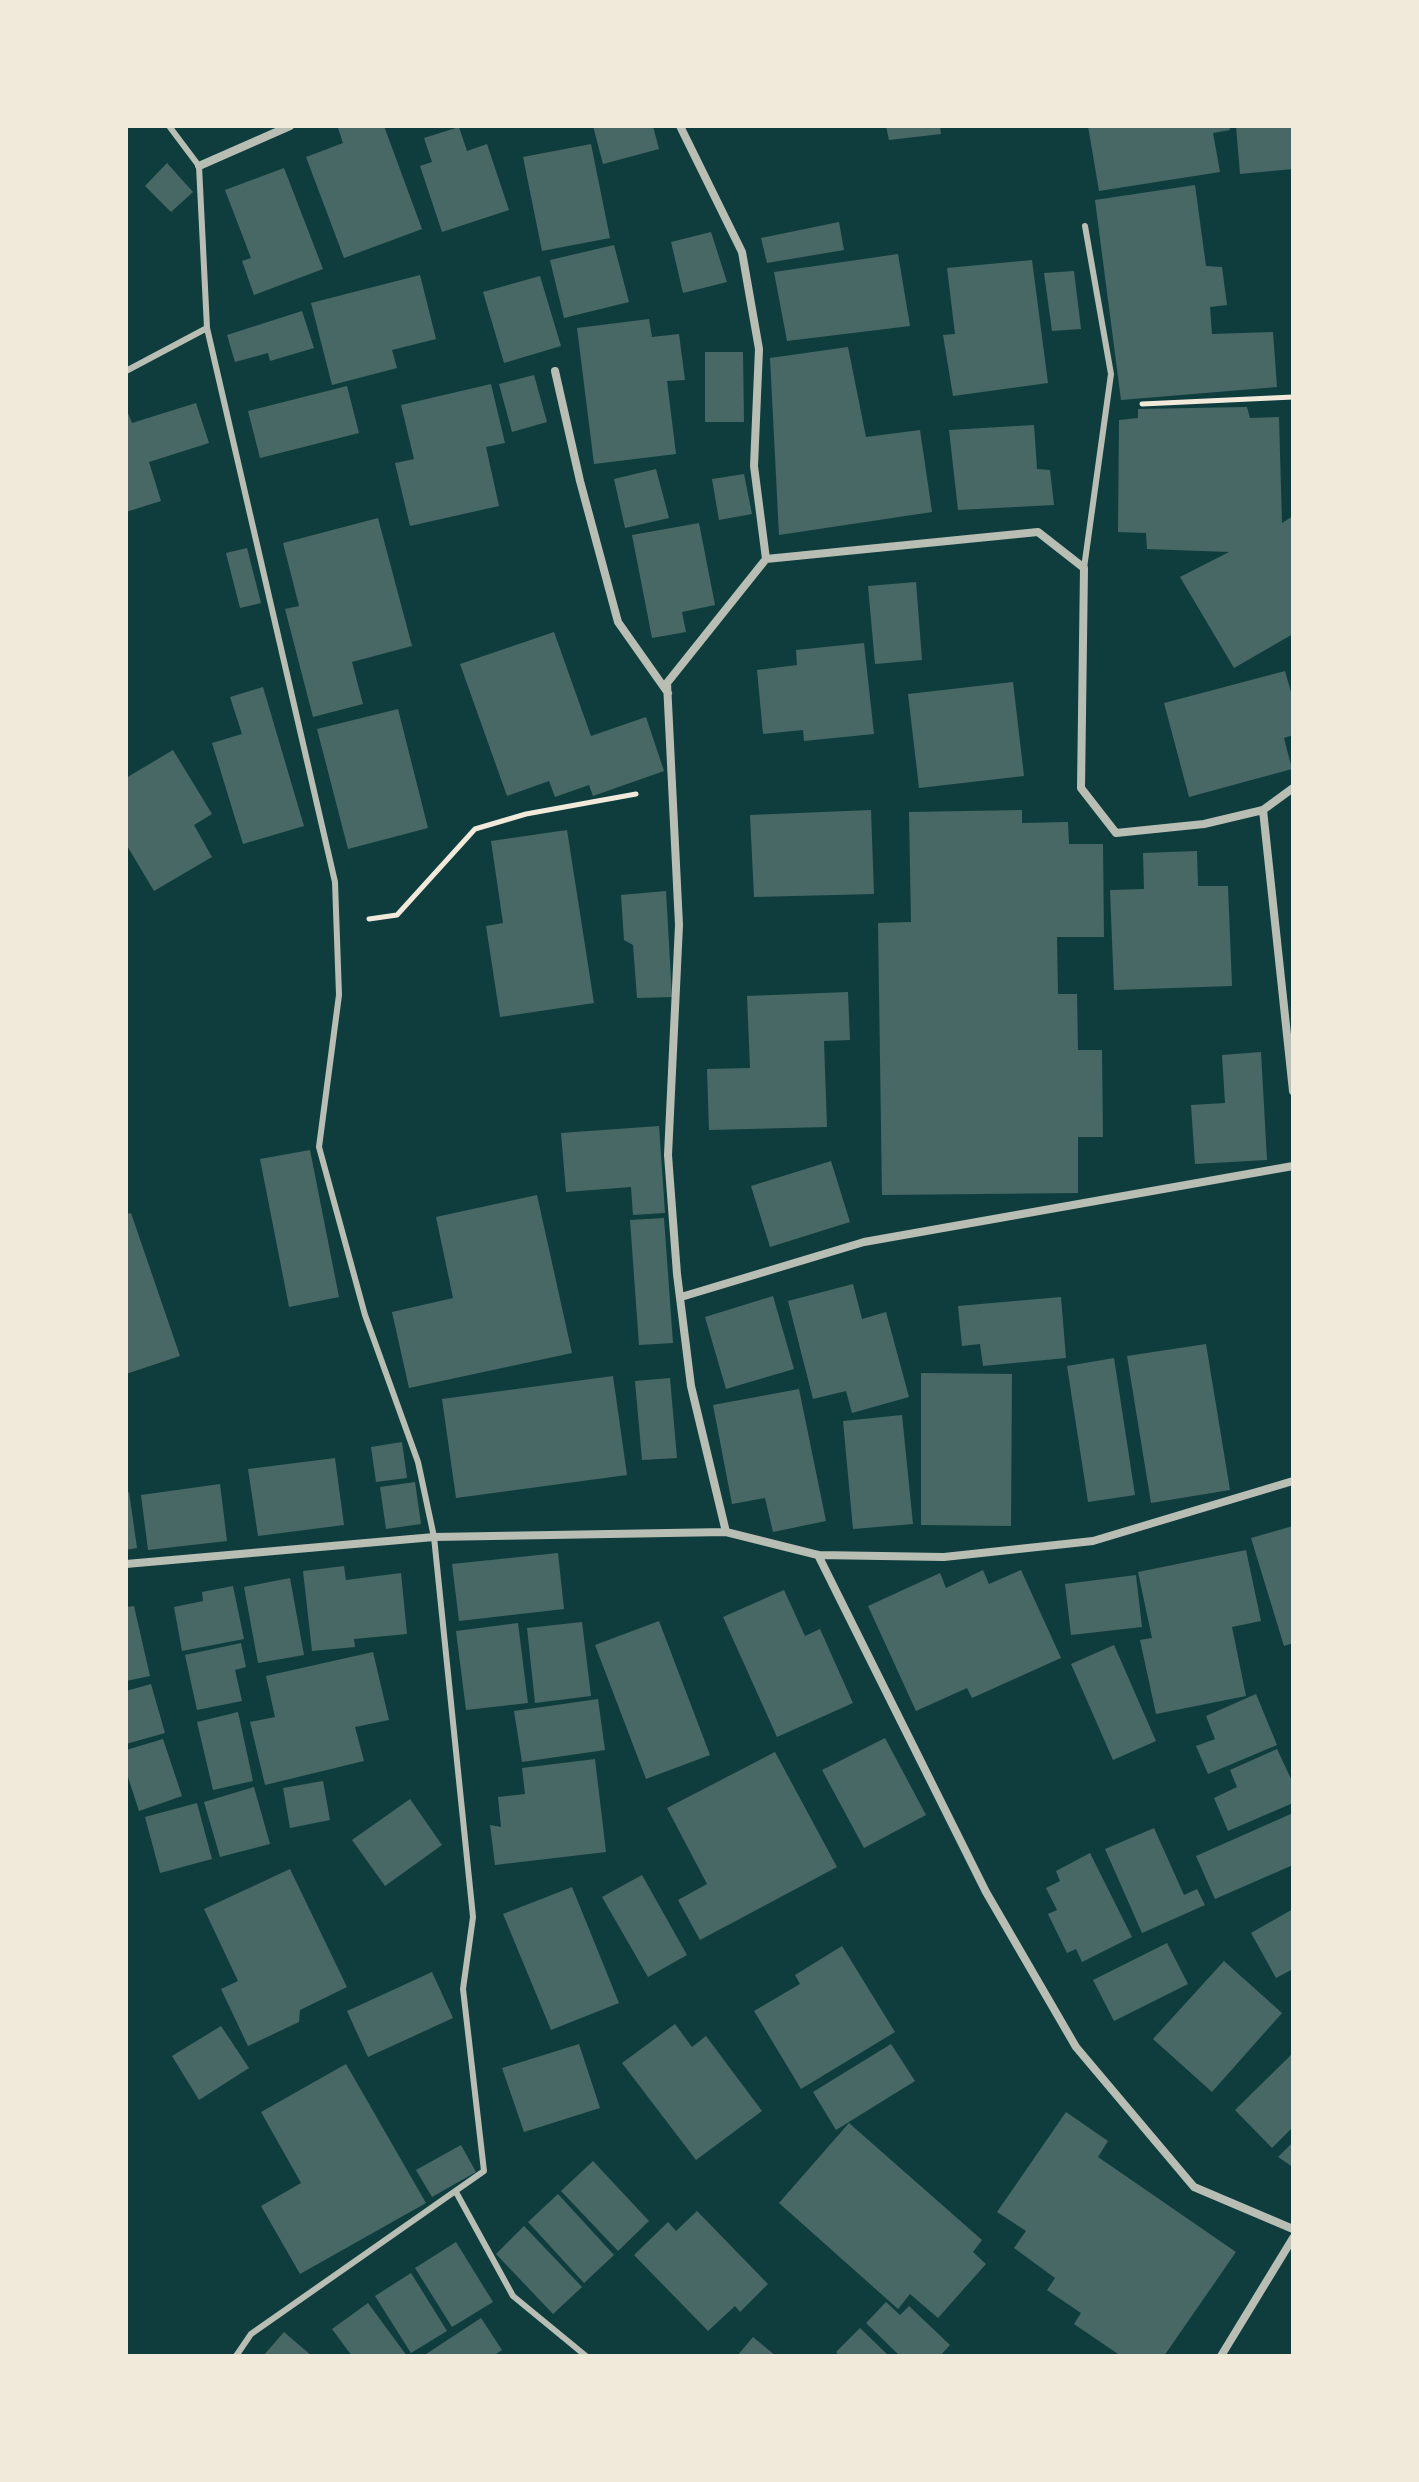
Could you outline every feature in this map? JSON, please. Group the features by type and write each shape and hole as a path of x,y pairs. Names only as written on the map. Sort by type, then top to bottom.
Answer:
{"street":[{"path":"199,166 290,126"},
{"path":"680,126 742,252 759,349 754,466 766,559"},
{"path":"555,371 580,481 618,622 668,694"},
{"path":"726,1532 691,1386 668,1155 679,925 667,683 766,559 1038,532 1084,568 1081,788 1116,833 1204,824 1263,810 1293,788"},
{"path":"1263,810 1293,1091"},
{"path":"681,1297 864,1242 1293,1166"},
{"path":"126,1564 434,1537 726,1532 818,1555 944,1557 1093,1541 1293,1481"},
{"path":"818,1555 986,1892 1076,2047 1194,2187 1293,2229"},
{"path":"1221,2356 1293,2238"}],"lane":[{"path":"169,126 199,166 207,328 335,882 339,995 319,1147 365,1315 418,1462 434,1537 473,1917 463,1989 484,2171 251,2334 236,2356"},
{"path":"1084,568 1111,374 1085,226"},
{"path":"126,371 207,328"},
{"path":"456,2192 513,2296 586,2356"}],"path":[{"path":"1107,405 1293,397"},
{"path":"337,924 397,915 475,829 526,814 673,787"}],"building":[{"path":"384,126 422,229 344,258 306,157 343,143 338,128"},
{"path":"593,126 653,126 659,149 603,164"},
{"path":"886,126 940,126 941,134 889,140"},
{"path":"1088,126 1229,126 1230,130 1213,133 1220,172 1099,191"},
{"path":"1236,126 1293,126 1293,169 1240,174"},
{"path":"459,127 467,151 487,144 509,210 442,232 420,166 432,162 424,138"},
{"path":"591,144 610,238 542,251 523,157"},
{"path":"167,163 193,192 171,212 145,186"},
{"path":"284,168 323,269 254,295 242,261 251,258 225,190"},
{"path":"1195,185 1206,266 1222,267 1227,305 1210,307 1212,334 1273,332 1277,387 1121,400 1095,200"},
{"path":"839,222 844,250 767,263 761,238"},
{"path":"711,232 727,282 683,293 671,242"},
{"path":"614,245 629,302 564,318 550,260"},
{"path":"898,254 910,326 787,341 774,272"},
{"path":"1032,260 1048,383 953,396 943,335 955,334 947,268"},
{"path":"1074,271 1081,329 1052,331 1044,273"},
{"path":"420,275 436,339 392,350 397,368 332,385 311,303"},
{"path":"540,276 561,346 504,363 483,292"},
{"path":"302,311 314,348 270,361 268,353 235,362 227,335"},
{"path":"649,319 652,337 679,334 685,380 667,381 676,454 594,464 577,328"},
{"path":"848,347 866,437 920,430 932,512 779,535 770,358"},
{"path":"705,352 743,352 744,422 705,422"},
{"path":"534,375 547,422 512,432 499,384"},
{"path":"491,384 505,443 486,447 499,506 410,526 395,463 414,459 401,405"},
{"path":"347,386 359,433 260,458 248,411"},
{"path":"196,403 209,443 149,462 161,501 126,512 126,408 132,423"},
{"path":"1247,407 1250,418 1279,417 1282,523 1293,516 1293,634 1234,668 1180,577 1229,552 1147,549 1146,533 1118,532 1119,420 1138,418 1138,409"},
{"path":"1034,425 1037,469 1050,470 1054,505 958,510 949,430"},
{"path":"656,469 669,518 625,528 614,479"},
{"path":"744,474 752,514 719,520 712,479"},
{"path":"378,518 412,646 352,662 363,704 313,717 285,609 299,606 283,543"},
{"path":"699,523 715,605 682,612 686,632 652,638 632,535"},
{"path":"247,548 261,603 240,608 226,553"},
{"path":"916,582 922,660 875,664 868,586"},
{"path":"554,632 591,736 646,717 664,771 593,796 589,785 555,797 549,781 507,796 460,664"},
{"path":"864,643 874,734 804,741 803,730 763,734 757,670 797,665 796,650"},
{"path":"1285,671 1293,699 1293,735 1284,738 1292,769 1189,797 1164,703"},
{"path":"1013,682 1024,776 919,788 908,694"},
{"path":"263,687 304,826 243,844 212,743 242,734 230,697"},
{"path":"398,709 428,828 348,849 317,729"},
{"path":"173,750 212,814 194,825 212,857 154,891 126,844 126,778"},
{"path":"871,810 874,894 754,897 750,815"},
{"path":"1022,810 1022,823 1068,822 1069,844 1103,844 1104,937 1057,937 1058,994 1077,994 1078,1050 1102,1050 1103,1137 1078,1137 1078,1193 882,1195 878,923 911,922 909,812"},
{"path":"567,830 594,1003 500,1017 486,926 503,923 491,841"},
{"path":"1197,851 1198,886 1228,886 1232,986 1114,990 1110,890 1144,889 1143,853"},
{"path":"666,891 672,997 637,998 633,945 624,940 621,895"},
{"path":"848,992 850,1040 824,1041 827,1127 709,1130 707,1069 750,1068 747,996"},
{"path":"1261,1052 1267,1160 1195,1164 1191,1105 1225,1103 1222,1055"},
{"path":"659,1126 665,1213 633,1215 631,1187 566,1192 561,1133"},
{"path":"310,1150 339,1297 289,1307 260,1159"},
{"path":"831,1161 850,1222 770,1247 751,1186"},
{"path":"537,1195 572,1353 409,1388 392,1312 453,1298 436,1217"},
{"path":"131,1213 180,1356 126,1374 126,1214"},
{"path":"664,1218 673,1343 639,1345 630,1220"},
{"path":"853,1284 862,1319 886,1312 909,1397 852,1413 846,1391 813,1399 788,1301"},
{"path":"773,1296 794,1369 726,1389 705,1317"},
{"path":"1061,1297 1066,1358 983,1366 980,1344 962,1346 958,1306"},
{"path":"1206,1344 1230,1490 1151,1503 1127,1356"},
{"path":"1114,1358 1135,1495 1088,1502 1067,1366"},
{"path":"921,1373 1012,1374 1011,1526 921,1525"},
{"path":"613,1376 627,1475 456,1498 442,1399"},
{"path":"670,1378 677,1458 642,1460 635,1381"},
{"path":"799,1389 826,1521 773,1532 765,1498 732,1504 713,1405"},
{"path":"902,1415 913,1524 853,1529 843,1421"},
{"path":"402,1442 407,1478 376,1482 371,1447"},
{"path":"335,1458 344,1525 258,1536 248,1469"},
{"path":"415,1482 421,1524 386,1529 380,1487"},
{"path":"220,1484 227,1541 148,1550 141,1495"},
{"path":"129,1492 137,1548 126,1550 126,1493"},
{"path":"1293,1526 1293,1643 1284,1646 1251,1538"},
{"path":"1246,1550 1261,1621 1232,1627 1246,1696 1156,1714 1140,1640 1152,1638 1138,1572"},
{"path":"558,1553 564,1609 459,1621 452,1564"},
{"path":"344,1566 346,1580 401,1573 407,1634 354,1639 355,1647 312,1651 303,1571"},
{"path":"983,1570 989,1584 1021,1570 1061,1658 972,1698 967,1688 916,1711 868,1606 940,1573 946,1588"},
{"path":"1136,1575 1142,1627 1071,1635 1065,1584"},
{"path":"290,1578 304,1655 258,1663 244,1587"},
{"path":"233,1586 244,1639 182,1651 174,1607 203,1601 202,1592"},
{"path":"784,1590 805,1636 820,1629 853,1703 777,1737 723,1617"},
{"path":"134,1606 150,1676 126,1681 126,1607"},
{"path":"659,1621 710,1755 646,1779 595,1645"},
{"path":"582,1622 591,1696 535,1703 527,1628"},
{"path":"518,1623 528,1703 466,1710 456,1631"},
{"path":"241,1643 246,1667 235,1670 242,1701 197,1710 185,1655"},
{"path":"1114,1645 1156,1741 1113,1760 1071,1664"},
{"path":"373,1652 389,1720 355,1727 364,1761 265,1785 250,1722 275,1717 266,1676"},
{"path":"151,1684 165,1733 126,1744 126,1691"},
{"path":"1256,1694 1277,1745 1208,1774 1196,1746 1215,1739 1206,1716"},
{"path":"598,1699 605,1750 522,1762 514,1711"},
{"path":"238,1712 253,1781 213,1790 197,1722"},
{"path":"885,1738 926,1815 864,1848 822,1770"},
{"path":"163,1739 182,1796 139,1811 126,1771 126,1750"},
{"path":"1277,1749 1293,1783 1293,1803 1228,1831 1214,1798 1237,1787 1230,1770"},
{"path":"775,1752 837,1867 700,1940 678,1900 707,1884 667,1808"},
{"path":"595,1759 606,1852 495,1865 490,1825 501,1827 498,1797 525,1794 522,1768"},
{"path":"323,1781 330,1820 290,1828 283,1788"},
{"path":"254,1787 270,1844 220,1857 204,1802"},
{"path":"410,1799 442,1845 385,1886 352,1840"},
{"path":"197,1803 212,1859 160,1873 145,1817"},
{"path":"1293,1813 1293,1865 1215,1899 1196,1856"},
{"path":"1154,1828 1184,1895 1197,1889 1205,1905 1142,1933 1105,1849"},
{"path":"1090,1853 1132,1937 1082,1962 1076,1949 1067,1953 1048,1914 1057,1910 1046,1888 1060,1881 1056,1871"},
{"path":"290,1869 347,1987 300,2010 299,2022 248,2046 221,1989 238,1981 204,1909"},
{"path":"642,1875 687,1955 648,1977 602,1897"},
{"path":"572,1887 619,2003 551,2030 503,1914"},
{"path":"1293,1909 1293,1969 1276,1978 1251,1933"},
{"path":"1167,1943 1188,1984 1114,2021 1093,1980"},
{"path":"842,1946 895,2032 801,2089 754,2011 800,1984 795,1975"},
{"path":"1224,1961 1282,2013 1212,2092 1153,2039"},
{"path":"432,1972 453,2018 368,2057 347,2011"},
{"path":"675,2024 692,2047 706,2036 762,2111 696,2160 622,2063"},
{"path":"221,2026 249,2068 199,2100 172,2056"},
{"path":"579,2044 600,2108 524,2132 502,2068"},
{"path":"891,2044 915,2081 836,2130 813,2092"},
{"path":"1293,2053 1293,2127 1272,2148 1235,2110"},
{"path":"346,2064 426,2203 300,2274 261,2206 301,2183 261,2112"},
{"path":"1066,2112 1108,2141 1098,2157 1236,2252 1164,2356 1121,2356 1074,2324 1081,2313 1047,2290 1055,2278 1014,2248 1026,2231 997,2212"},
{"path":"849,2123 982,2240 973,2252 986,2264 938,2318 910,2294 898,2309 779,2203"},
{"path":"1293,2142 1293,2167 1278,2157"},
{"path":"461,2145 476,2172 432,2197 416,2170"},
{"path":"593,2161 649,2221 618,2251 561,2191"},
{"path":"558,2194 614,2255 584,2283 528,2222"},
{"path":"697,2211 768,2284 740,2312 735,2306 708,2331 634,2255 668,2222 676,2231"},
{"path":"524,2226 582,2287 553,2314 496,2254"},
{"path":"456,2242 493,2302 452,2327 415,2268"},
{"path":"411,2273 447,2331 411,2353 375,2296"},
{"path":"886,2302 900,2315 909,2306 950,2345 940,2356 900,2356 866,2323"},
{"path":"368,2303 407,2356 352,2356 332,2329"},
{"path":"481,2318 502,2350 493,2356 423,2356"},
{"path":"860,2328 889,2356 840,2356 836,2352"},
{"path":"284,2332 312,2356 263,2356"},
{"path":"753,2337 776,2356 737,2356"}]}
